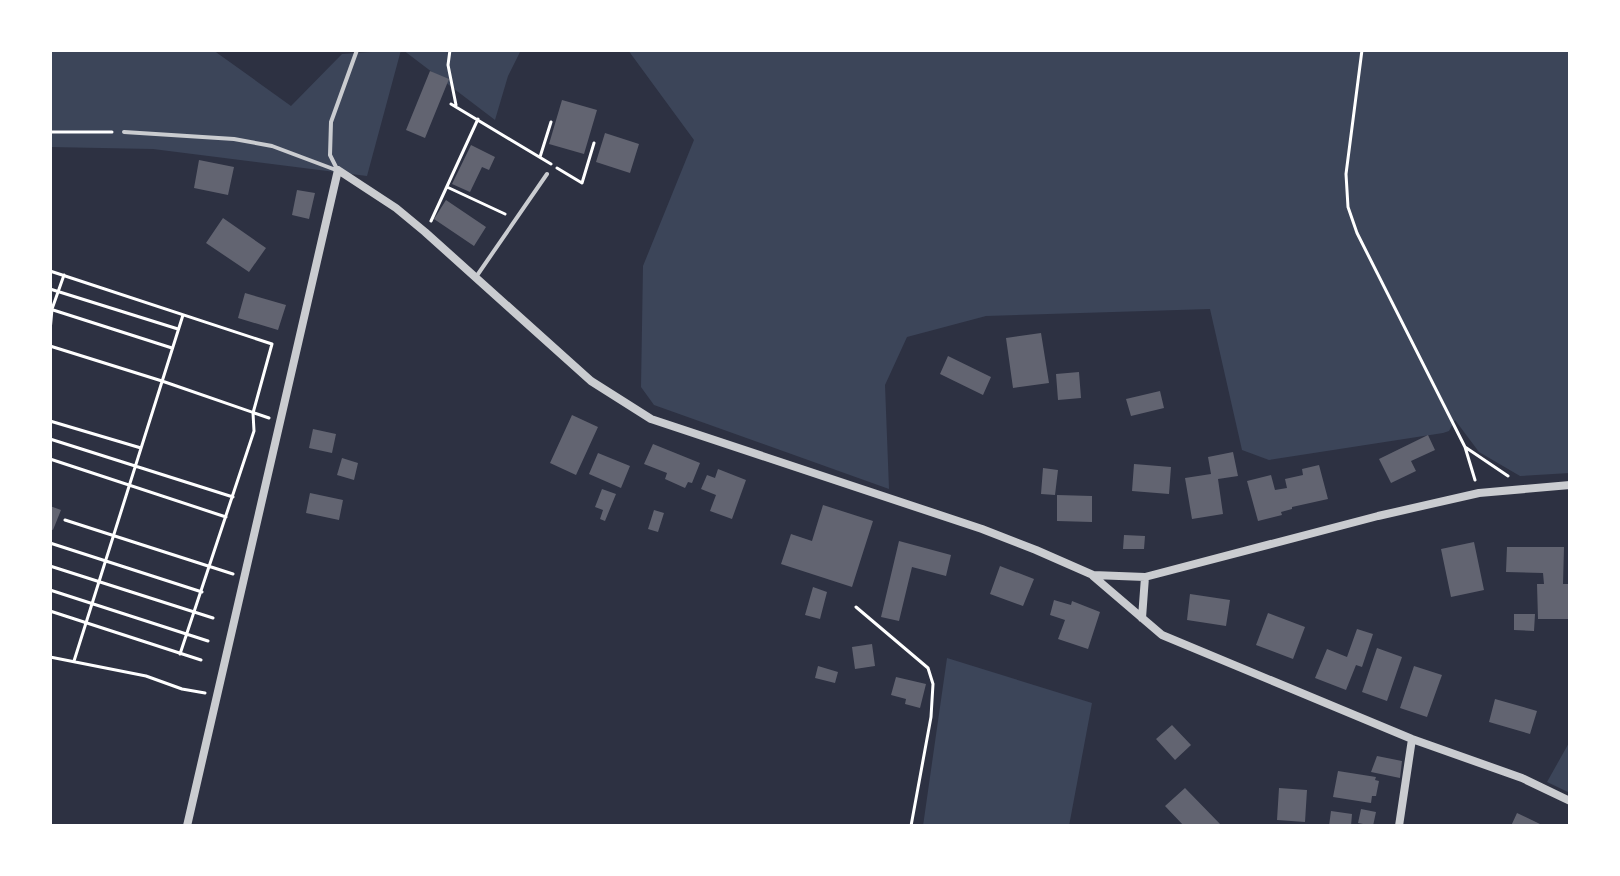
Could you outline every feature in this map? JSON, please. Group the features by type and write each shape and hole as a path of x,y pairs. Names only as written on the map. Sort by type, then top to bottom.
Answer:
{"street":[{"path":"187,826 338,170 396,208 425,232 591,381 651,419 982,529 1036,550 1093,575 1162,635 1412,739 1522,778 1570,801"},
{"path":"1093,575 1145,577 1479,493 1570,485"},
{"path":"1142,618 1145,577"},
{"path":"1399,826 1412,739"}],"lane":[{"path":"338,170 330,155 331,122 357,50"},
{"path":"124,132 234,139 272,146 338,170"},
{"path":"476,277 547,174"}],"path":[{"path":"450,50 448,65 456,107"},
{"path":"1362,50 1346,174 1348,207 1357,233 1465,447 1479,493"},
{"path":"451,104 582,183 594,143"},
{"path":"425,232 478,119"},
{"path":"540,157 551,122"},
{"path":"50,132 124,132"},
{"path":"447,187 516,220"},
{"path":"50,271 272,344 253,413 254,431 180,654"},
{"path":"50,329 51,309 64,275"},
{"path":"50,289 178,329"},
{"path":"51,309 172,348"},
{"path":"74,661 183,315"},
{"path":"50,346 280,422"},
{"path":"50,421 141,448"},
{"path":"50,439 233,497"},
{"path":"1465,447 1525,488"},
{"path":"50,459 226,517"},
{"path":"65,520 244,577"},
{"path":"50,543 202,592"},
{"path":"50,566 213,618"},
{"path":"50,590 208,641"},
{"path":"856,607 928,668 933,684 931,717 911,826"},
{"path":"50,611 201,660"},
{"path":"50,657 146,676 182,689 217,696"}],"shaded area":[{"path":"50,50 213,50 291,106 342,54 401,50 367,176 153,149 50,147"},
{"path":"403,50 521,50 508,76 495,120"},
{"path":"628,50 1570,50 1570,473 1520,476 1479,452 1455,420 1449,431 1443,433 1269,460 1242,450 1210,309 986,316 907,337 885,385 889,489 654,405 641,387 643,266 694,140"},
{"path":"947,658 1092,703 1069,826 923,826"},
{"path":"1570,741 1570,793 1547,782"}],"building":[{"path":"430,71 449,79 425,138 406,130"},
{"path":"562,100 597,110 584,154 549,144"},
{"path":"605,133 639,144 630,173 596,162"},
{"path":"471,145 495,157 489,170 482,167 470,192 452,184"},
{"path":"199,160 234,167 228,195 194,188"},
{"path":"297,190 315,193 309,219 292,215"},
{"path":"446,200 486,227 474,246 434,219"},
{"path":"223,218 266,248 249,272 206,243"},
{"path":"245,293 286,305 278,330 238,318"},
{"path":"1041,333 1049,383 1013,388 1006,338"},
{"path":"948,356 991,377 983,395 940,374"},
{"path":"1079,372 1081,398 1058,400 1056,374"},
{"path":"1160,391 1164,408 1131,416 1126,399"},
{"path":"572,415 598,427 576,475 550,463"},
{"path":"313,429 336,434 332,453 309,448"},
{"path":"1428,435 1435,450 1411,461 1416,471 1391,483 1379,459"},
{"path":"653,444 700,463 692,483 688,482 685,488 665,479 667,473 644,464"},
{"path":"1233,452 1238,476 1218,479 1223,514 1192,519 1185,478 1211,474 1208,457"},
{"path":"598,453 630,466 621,488 589,474"},
{"path":"342,458 358,463 354,480 337,475"},
{"path":"1134,464 1171,467 1169,494 1132,491"},
{"path":"1319,465 1328,499 1292,507 1281,512 1282,515 1258,521 1247,481 1271,475 1275,490 1287,488 1285,479 1303,475 1302,469"},
{"path":"1043,468 1058,470 1055,495 1041,494"},
{"path":"718,469 746,480 732,519 710,511 716,495 701,489 707,475 715,478"},
{"path":"602,489 616,494 605,521 600,519 603,510 595,507"},
{"path":"310,493 343,500 339,520 306,513"},
{"path":"1057,495 1092,496 1092,522 1057,521"},
{"path":"823,505 873,521 852,587 781,564 791,534 812,541"},
{"path":"50,506 61,510 53,530 50,529"},
{"path":"654,510 664,513 658,532 648,529"},
{"path":"1124,535 1145,536 1144,549 1123,549"},
{"path":"899,541 951,555 946,576 912,567 899,621 881,617"},
{"path":"1474,542 1484,590 1451,597 1441,549"},
{"path":"1507,547 1564,547 1563,584 1570,584 1570,619 1538,619 1537,584 1544,584 1543,573 1506,572"},
{"path":"1000,566 1034,579 1023,606 990,594"},
{"path":"813,587 827,592 820,619 805,615"},
{"path":"1190,594 1230,600 1226,626 1187,620"},
{"path":"1054,600 1071,605 1072,601 1100,612 1088,649 1058,639 1065,620 1050,615"},
{"path":"1268,613 1305,627 1293,659 1256,645"},
{"path":"1514,614 1535,614 1534,631 1514,630"},
{"path":"1357,629 1373,634 1362,667 1356,665 1346,690 1315,678 1327,649 1347,657"},
{"path":"872,644 875,666 855,669 852,647"},
{"path":"1377,648 1402,657 1387,701 1362,692"},
{"path":"818,666 838,672 835,683 815,678"},
{"path":"1414,666 1442,675 1427,717 1400,708"},
{"path":"896,677 926,684 920,708 905,704 906,699 891,695"},
{"path":"1495,699 1537,711 1530,734 1489,722"},
{"path":"1172,725 1191,745 1175,760 1156,739"},
{"path":"1377,756 1402,761 1400,778 1371,772"},
{"path":"1338,771 1376,777 1375,780 1379,781 1371,803 1333,797"},
{"path":"1185,788 1222,826 1184,826 1165,806"},
{"path":"1279,788 1307,790 1305,822 1277,820"},
{"path":"1361,809 1376,812 1373,826 1358,823"},
{"path":"1331,811 1352,814 1351,826 1329,826"},
{"path":"1517,813 1540,824 1539,826 1511,826"}]}
